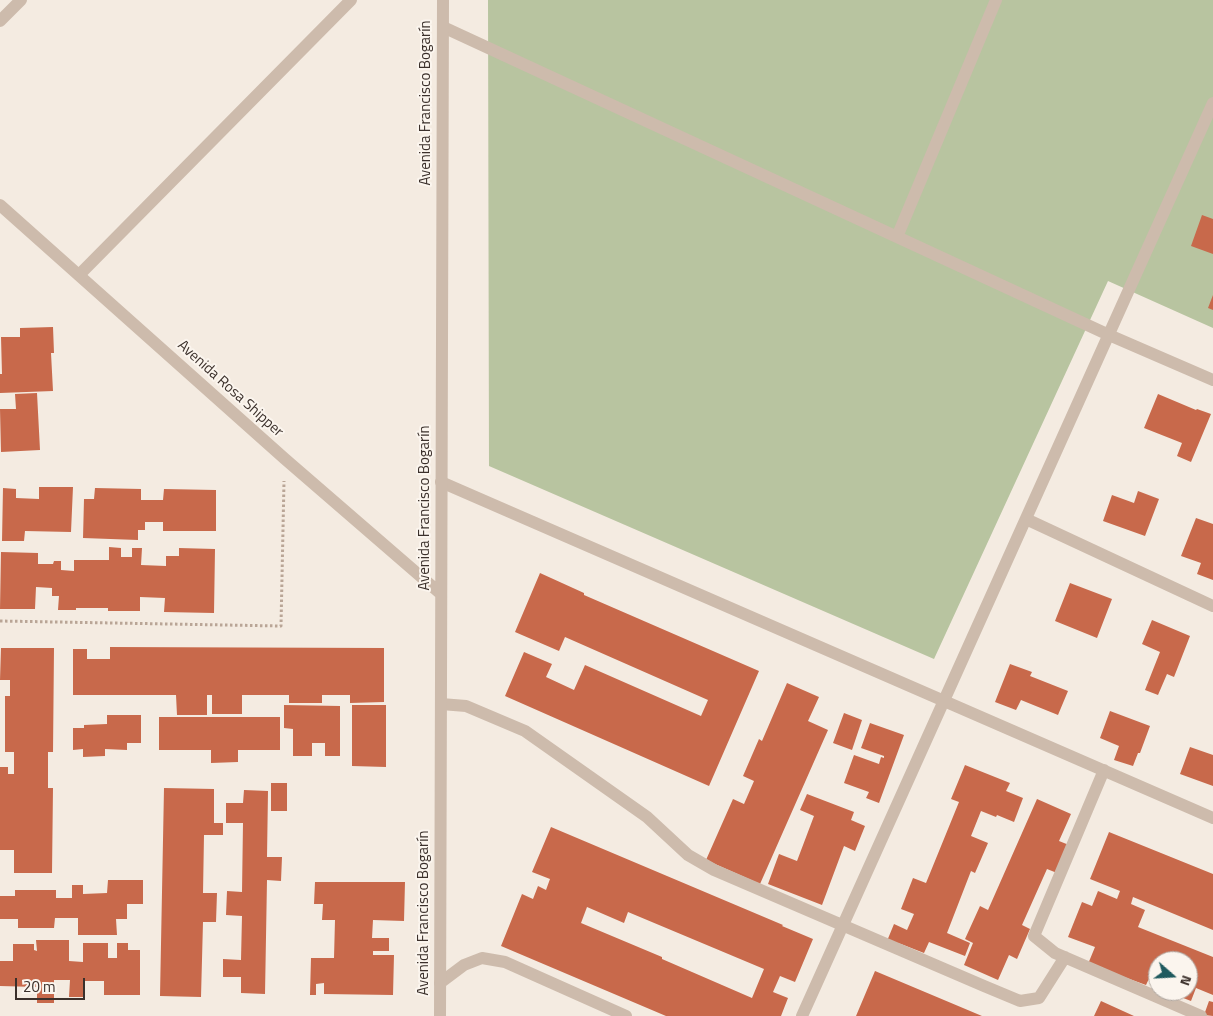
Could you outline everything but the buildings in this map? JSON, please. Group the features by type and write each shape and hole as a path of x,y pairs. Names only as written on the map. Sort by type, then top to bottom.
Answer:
{"street":[{"path":"0,21 21,0"},
{"path":"79,275 351,0"},
{"name":"Avenida Francisco Bogarín","path":"440,1016 443,0"},
{"path":"897,237 996,0"},
{"path":"443,27 1109,335 1213,380"},
{"path":"802,1016 1213,103"},
{"name":"Avenida Rosa Shipper","path":"0,205 285,459 441,594"},
{"path":"441,482 1213,818"},
{"path":"1026,519 1213,606"},
{"path":"441,704 466,706 525,731 647,817 688,855 714,870 1020,1000 1039,998 1065,957"},
{"path":"1104,770 1034,936 1054,953 1201,1016"},
{"path":"440,983 464,965 482,958 497,960 626,1016"}],"path":[{"path":"0,622 281,626 285,459"}],"green space":[{"path":"488,0 1213,0 1213,328 1108,281 934,659 489,466"}]}
